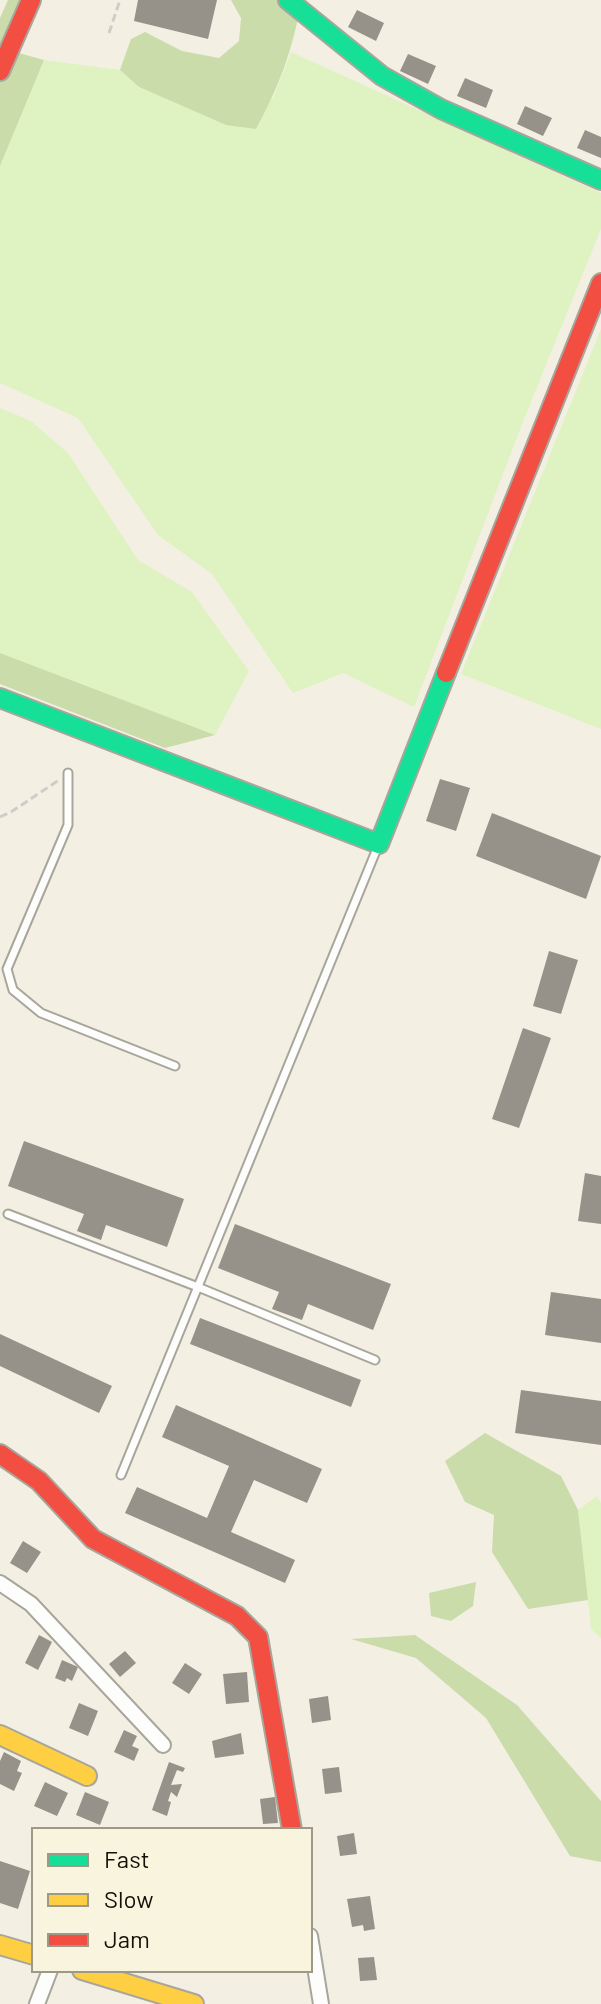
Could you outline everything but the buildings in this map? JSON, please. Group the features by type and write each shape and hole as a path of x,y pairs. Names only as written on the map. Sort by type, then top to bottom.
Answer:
{"street":[{"path":"0,71 31,0"},
{"path":"288,0 382,76 441,109 601,180"},
{"path":"0,698 379,844 601,283"},
{"path":"0,1454 39,1481 93,1539 237,1616 258,1637 292,1828"},
{"path":"0,1583 31,1604 163,1745"},
{"path":"0,1735 87,1776"},
{"path":"0,1945 32,1954"},
{"path":"312,1948 321,2004"},
{"path":"37,2004 49,1972"},
{"path":"89,1972 194,2004"}],"lane":[{"path":"68,773 68,825 7,969 13,990 41,1013 175,1066"},
{"path":"121,1475 379,844"},
{"path":"8,1214 198,1287 375,1360"}],"path":[{"path":"109,33 120,0"},
{"path":"0,817 68,773"}],"green space":[{"path":"8,0 21,0 1,48 44,60 0,166 0,18"},
{"path":"231,0 288,0 300,9 283,71 256,129 226,125 139,87 120,70 131,39 145,32 182,51 219,58 239,41 241,18"},
{"path":"291,52 601,193 601,229 524,419 414,707 343,673 293,693 212,574 158,535 78,418 0,383 0,166 44,60 120,70 139,87 226,125 273,98"},
{"path":"601,329 601,729 461,674"},
{"path":"0,408 31,421 68,453 138,560 192,592 249,671 215,735 0,653"},
{"path":"0,653 215,735 165,748 0,684"},
{"path":"485,1433 561,1476 578,1510 588,1600 528,1609 492,1552 494,1515 465,1502 445,1461"},
{"path":"597,1496 601,1503 601,1638 591,1629 578,1510"},
{"path":"476,1582 473,1606 451,1621 431,1616 429,1593"},
{"path":"415,1635 517,1705 601,1801 601,1862 570,1856 486,1718 416,1658 351,1639"}],"traffic: fast":[{"path":"288,0 382,76 441,109 601,180"},
{"path":"0,698 379,844 446,673"}],"traffic: slow":[{"path":"0,1735 87,1776"},
{"path":"0,1945 32,1954"},
{"path":"89,1972 194,2004"}],"traffic: jam":[{"path":"0,71 31,0"},
{"path":"446,673 601,283"},
{"path":"0,1454 39,1481 93,1539 237,1616 258,1637 292,1828"}]}
